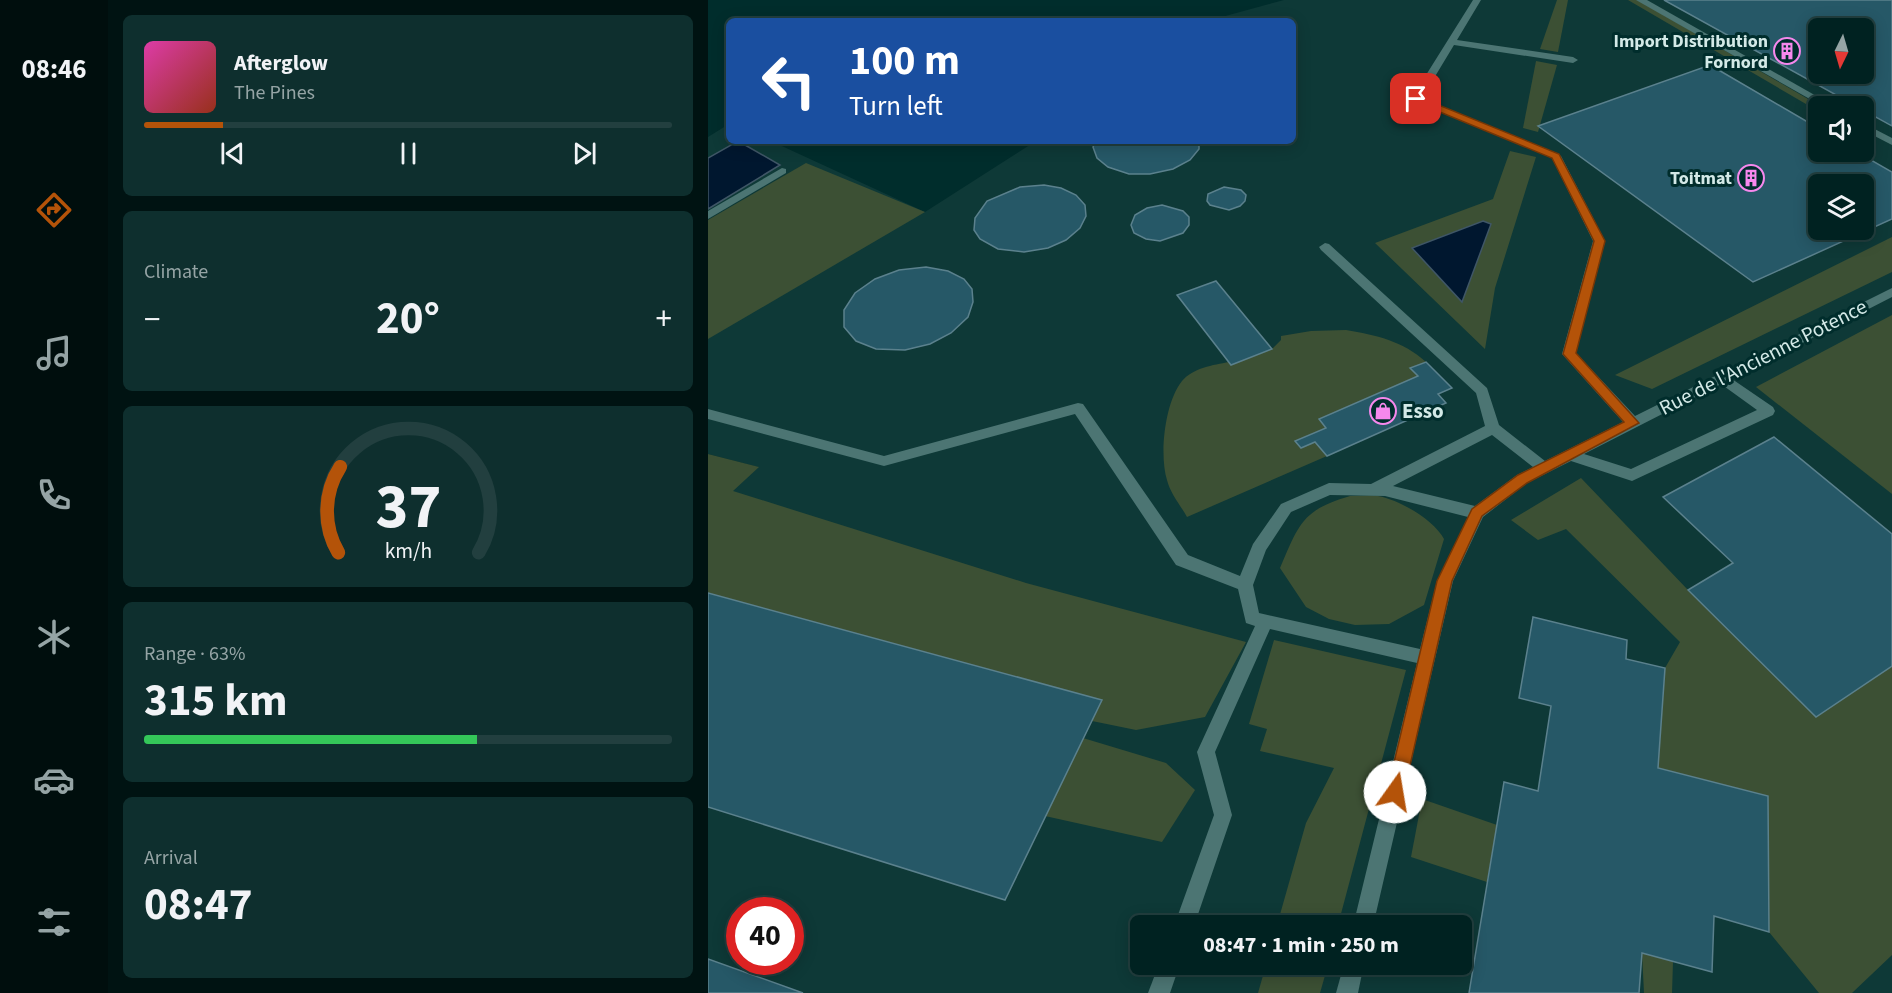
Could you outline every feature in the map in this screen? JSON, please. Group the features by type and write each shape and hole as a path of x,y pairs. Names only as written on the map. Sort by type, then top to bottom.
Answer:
{"street":[{"path":"1477,0 1416,99 1556,156 1599,241 1569,354 1633,423"},
{"path":"1641,0 1811,96"},
{"path":"1451,42 1573,60"},
{"path":"1874,132 1892,142"},
{"path":"708,216 782,171"},
{"path":"1325,247 1482,391 1493,428 1544,468"},
{"name":"Rue de l'Ancienne Potence","path":"1366,915 1444,581 1477,513 1522,479 1892,292"},
{"path":"1570,455 1632,476 1768,411 1721,378"},
{"path":"708,414 884,461 1078,408 1182,560 1245,585"},
{"path":"1372,490 1493,428"},
{"path":"1427,658 1252,618 1245,585 1258,548 1286,508 1329,489 1385,490 1477,513"},
{"path":"1188,915 1223,815 1206,752 1265,621"},
{"path":"1159,993 1166,975"},
{"path":"1347,993 1351,975"}],"shaded area":[{"path":"1284,0 1892,0 1892,993 708,993 708,512 758,467 708,454 708,137 726,126 726,144 778,144 925,212 1031,144 1296,144 1296,18 1218,18"},
{"path":"1557,0 1568,0 1558,52 1540,49"},
{"path":"1628,0 1638,0 1808,99 1808,105"},
{"path":"1536,61 1557,65 1538,132 1523,128"},
{"path":"1510,151 1536,157 1495,288 1485,349 1375,243 1493,199"},
{"path":"806,163 925,212 708,339 708,220"},
{"path":"1892,237 1892,272 1652,389 1615,375"},
{"path":"1892,315 1892,494 1756,387"},
{"path":"1346,330 1389,340 1408,349 1426,362 1411,368 1418,376 1319,419 1326,428 1296,441 1315,442 1327,456 1187,517 1168,485 1164,457 1165,429 1171,402 1182,381 1192,373 1204,368 1229,362 1231,365 1272,349 1281,340 1281,336 1311,331"},
{"path":"708,454 759,467 733,491 1026,583 1246,642 1205,717 1136,730 1092,721 1101,700 708,593"},
{"path":"1581,478 1688,590 1816,717 1892,666 1892,955 1852,993 1819,993 1769,932 1768,796 1658,768 1665,668 1680,642 1566,529 1538,540 1511,520"},
{"path":"1350,496 1378,496 1396,502 1425,518 1444,539 1424,605 1389,624 1355,625 1329,619 1306,607 1280,568 1292,540 1304,521 1321,507"},
{"path":"1274,640 1406,670 1341,915 1280,915 1306,823 1334,768 1260,751 1267,729 1249,724"},
{"path":"1083,738 1166,763 1195,790 1162,842 1045,816"},
{"path":"1422,799 1497,825 1487,882 1411,857"},
{"path":"1642,953 1673,961 1672,993 1644,993"},
{"path":"1263,975 1325,975 1320,993 1258,993"}],"water":[{"path":"733,144 743,144 780,165 708,209 708,158"},
{"path":"1483,221 1491,224 1462,302 1412,248"}],"building":[{"name":"Import Distribution Fornord","path":"1664,0 1892,0 1892,126 1874,116 1874,96 1838,96 1816,84 1874,84 1874,18 1808,18 1808,80"},
{"name":"Toitmat","path":"1710,65 1808,122 1808,162 1874,162 1892,172 1892,219 1874,227 1874,174 1808,174 1808,240 1846,240 1753,282 1538,126"},
{"path":"1094,144 1199,144 1199,149 1190,160 1173,169 1150,174 1129,174 1108,167 1097,158 1093,147"},
{"path":"1044,185 1061,188 1076,195 1085,205 1086,216 1080,228 1066,240 1048,248 1024,252 998,249 980,239 974,230 975,218 987,201 1020,187"},
{"path":"1224,187 1241,190 1246,195 1245,201 1240,206 1229,210 1210,205 1207,201 1208,194"},
{"path":"1162,205 1183,211 1189,217 1189,225 1183,233 1160,241 1146,239 1134,233 1131,225 1135,215 1147,208"},
{"path":"926,267 948,271 964,279 972,289 973,302 968,317 951,333 930,344 905,350 876,349 856,341 844,327 844,310 855,293 875,279 899,270"},
{"path":"1216,281 1272,349 1231,365 1177,295"},
{"name":"Esso","path":"1426,362 1452,388 1438,394 1446,403 1327,456 1315,442 1301,448 1295,441 1326,428 1319,419 1418,376 1410,368"},
{"path":"1774,437 1892,534 1892,666 1816,717 1688,590 1733,563 1663,497"},
{"path":"708,593 1102,700 1005,900 708,807"},
{"path":"1533,617 1627,640 1626,659 1665,668 1658,768 1768,796 1769,932 1714,916 1712,972 1642,953 1639,993 1469,993 1504,782 1538,791 1551,706 1519,698"},
{"path":"708,959 726,965 726,975 753,975 803,993 708,993"}],"place":[{"name":"Import Distribution Fornord","path":"1787,51"},
{"name":"Toitmat","path":"1751,178"},
{"name":"Esso","path":"1383,411"}],"route":[{"path":"1395,792 1444,581 1477,513 1522,479 1633,423 1569,354 1599,241 1556,156 1416,99"}]}
